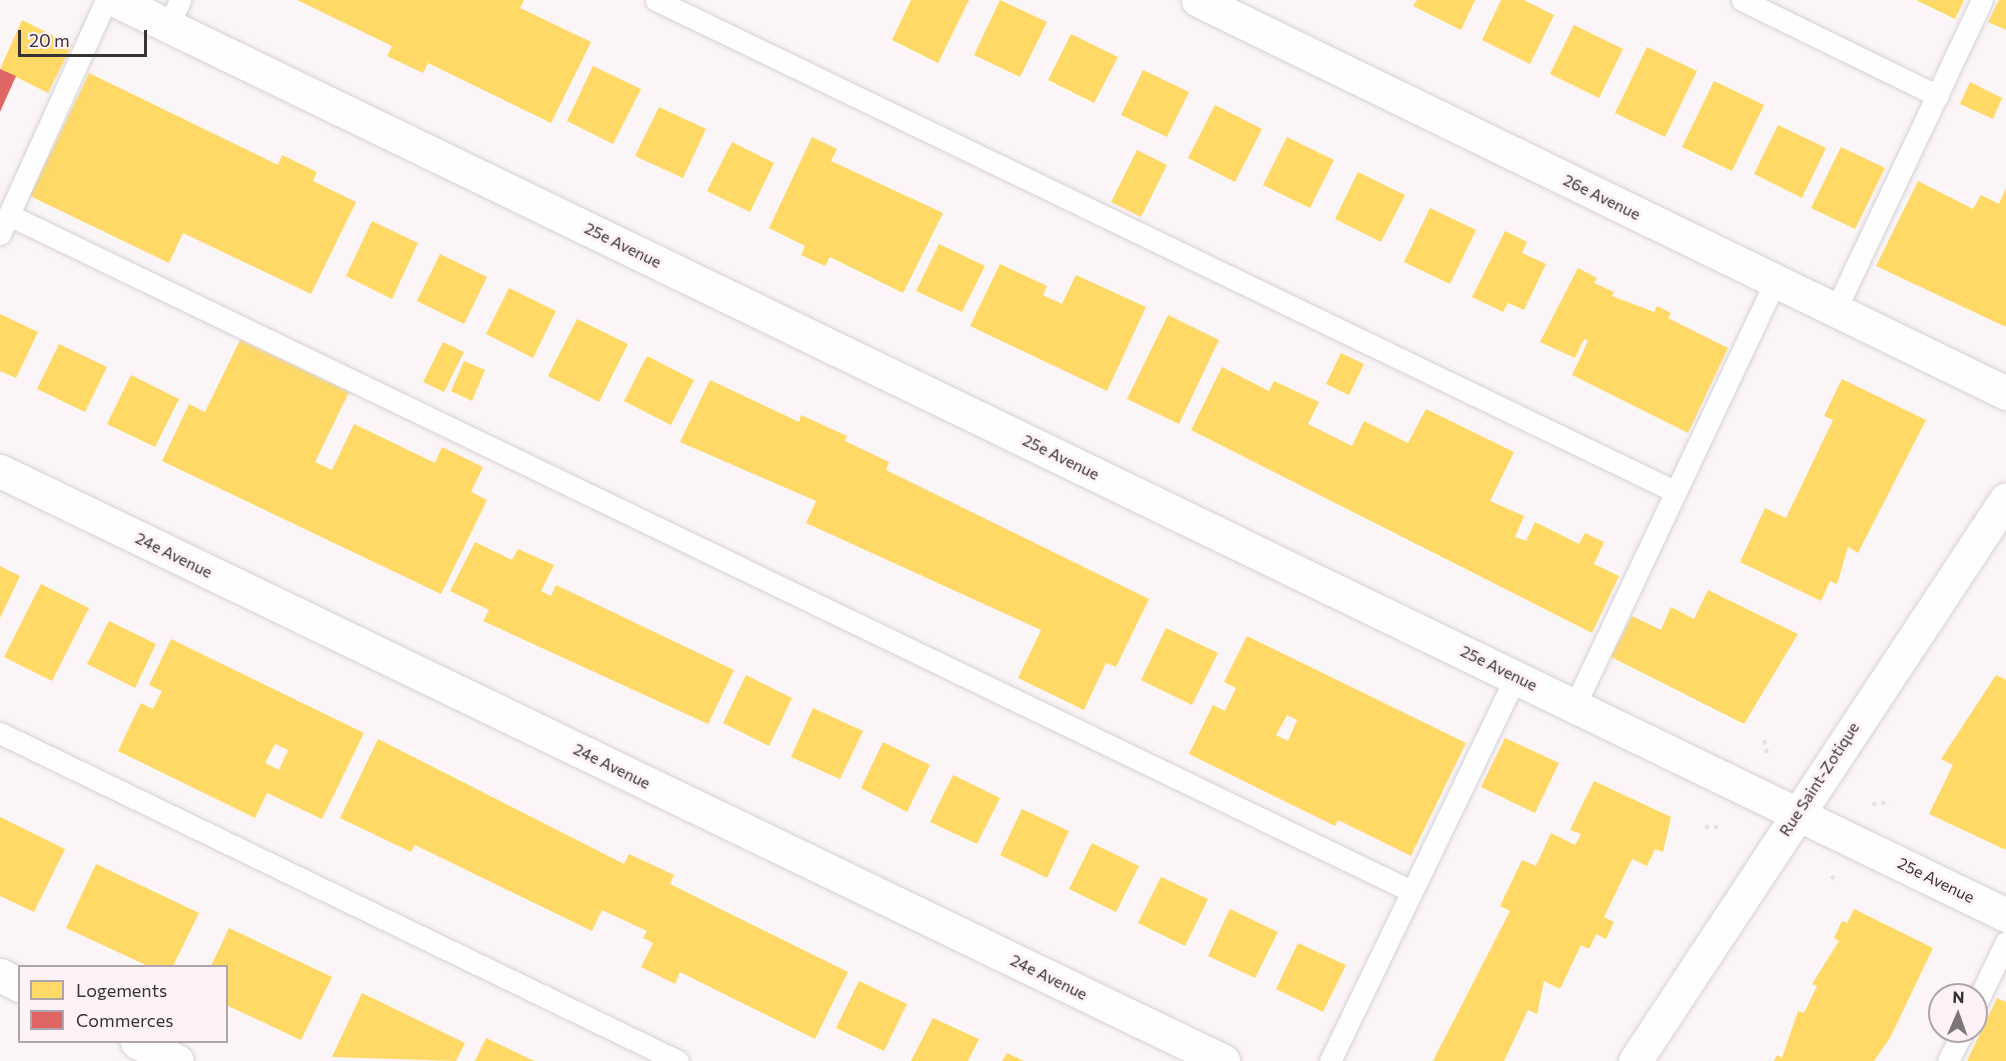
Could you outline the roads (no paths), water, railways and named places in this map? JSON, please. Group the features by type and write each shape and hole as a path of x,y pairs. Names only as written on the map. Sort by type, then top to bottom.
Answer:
{"street":[{"name":"25e Avenue","path":"115,0 174,13 1516,677 2006,915"},
{"name":"26e Avenue","path":"1198,0 2006,393"},
{"name":"24e Avenue","path":"0,471 1223,1061"},
{"name":"Rue Saint-Zotique","path":"1635,1061 1796,813 2006,498"},
{"path":"0,975 18,984"},
{"path":"141,1043 177,1061"}],"lane":[{"path":"0,234 106,0"},
{"path":"656,0 1676,492"},
{"path":"1742,0 1938,96"},
{"path":"1835,311 1982,0"},
{"path":"9,215 1411,891"},
{"path":"1575,705 1775,281"},
{"path":"1330,1061 1516,677"},
{"path":"0,733 678,1061"},
{"path":"1986,983 2006,942"},
{"path":"1948,1061 1957,1043"}]}
